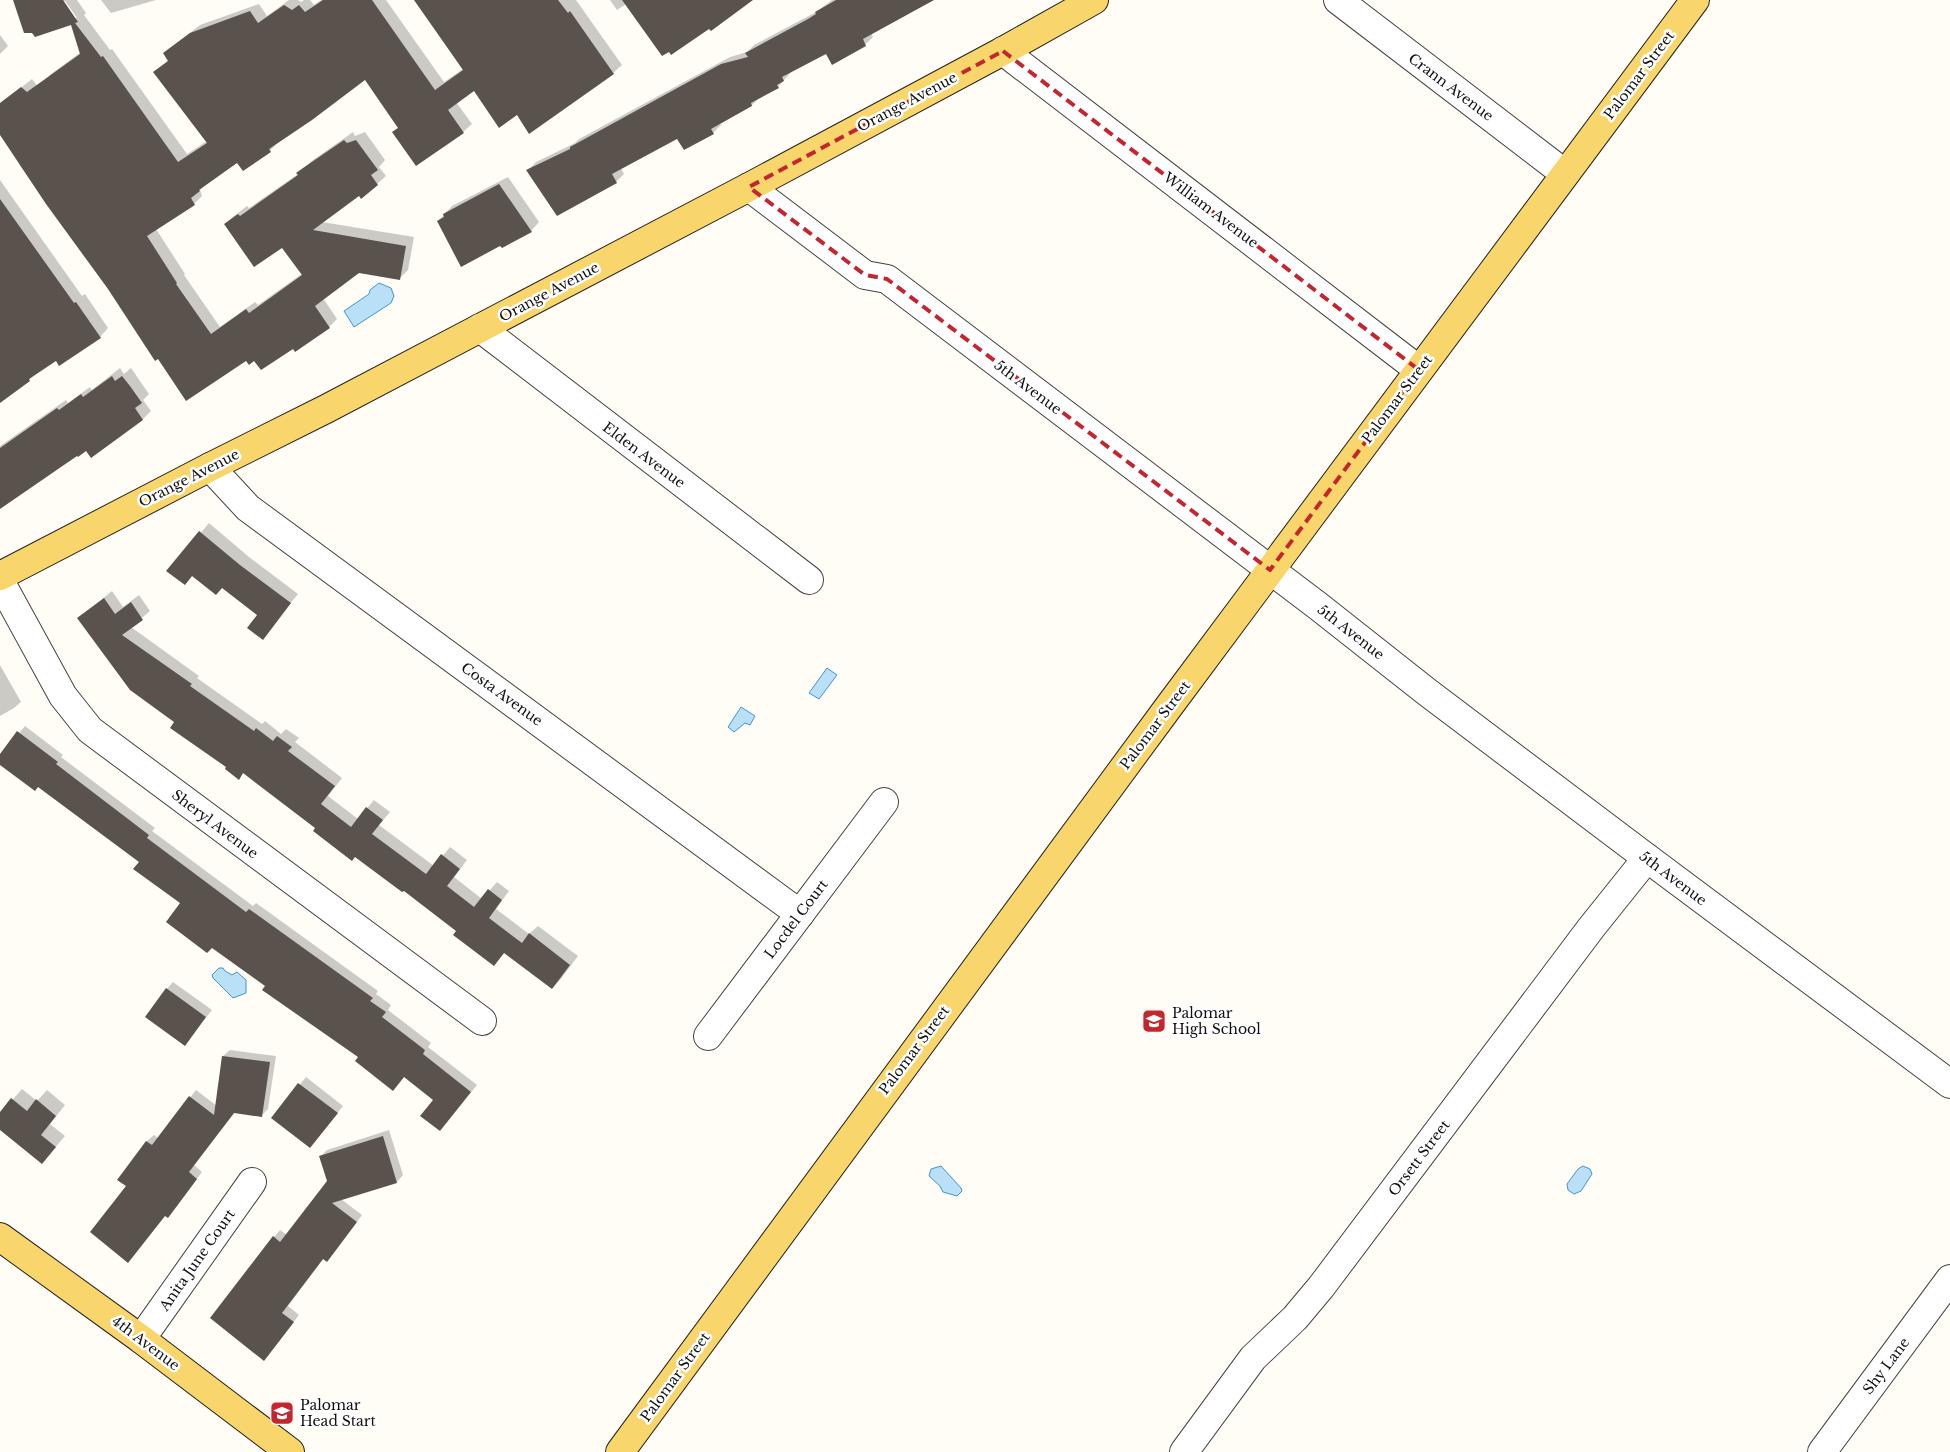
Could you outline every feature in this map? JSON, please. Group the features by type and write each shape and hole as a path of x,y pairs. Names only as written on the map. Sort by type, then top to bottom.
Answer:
{"main road":[{"name":"Orange Avenue","path":"0,576 749,187 1094,0"},
{"name":"Palomar Street","path":"620,1452 859,1124 1564,173 1695,0"},
{"name":"4th Avenue","path":"0,1237 141,1339 290,1452"}],"street":[{"name":"Crann Avenue","path":"1338,0 1564,173"},
{"name":"William Avenue","path":"1002,51 1419,370"},
{"name":"5th Avenue","path":"749,187 865,275 886,279 1646,858 1950,1084"},
{"name":"Elden Avenue","path":"480,328 809,580"},
{"name":"Costa Avenue","path":"210,467 248,508 800,914"},
{"name":"Sheryl Avenue","path":"0,581 63,696 90,730 482,1021"},
{"name":"Locdel Court","path":"708,1036 884,802"},
{"name":"Orsett Street","path":"1184,1452 1253,1358 1295,1318 1321,1287 1591,928 1646,858"},
{"name":"Anita June Court","path":"141,1339 252,1182"},
{"name":"Shy Lane","path":"1822,1452 1950,1280"}],"highlighted area":[{"path":"1003,51 1419,370 1270,570 887,279 865,275 749,187"}],"water":[{"path":"379,283 391,288 394,296 391,303 354,327 344,311 369,294 370,290"},
{"path":"827,668 837,675 819,699 809,693"},
{"path":"741,707 755,716 750,725 745,723 734,732 728,727"},
{"path":"219,968 223,968 232,975 237,972 246,980 246,993 233,998 213,978 212,975"},
{"path":"941,1166 961,1188 962,1191 957,1196 943,1192 940,1186 929,1176 931,1169"},
{"path":"1583,1166 1590,1169 1592,1174 1581,1191 1574,1194 1568,1190 1567,1184 1578,1169"}],"building":[{"path":"13,0 63,0 78,22 75,23 101,57 103,56 178,162 207,143 153,72 168,61 163,53 190,33 250,11 258,23 284,5 292,10 299,5 305,12 323,0 372,0 435,90 463,70 414,0 558,0 568,13 570,11 614,74 529,134 517,115 499,128 474,91 448,110 464,133 416,166 392,132 398,128 365,80 312,120 269,149 271,152 243,171 237,163 199,190 191,198 195,205 147,236 176,284 211,334 246,309 249,313 302,275 282,248 254,267 224,224 238,214 240,216 298,175 296,173 344,140 347,143 356,140 378,170 371,175 378,185 361,199 359,196 313,230 406,246 400,280 359,273 315,306 330,328 295,352 293,349 261,370 254,361 249,365 246,361 186,401 158,359 155,361 108,289 46,204 0,135 0,103 21,87 27,92 80,54 71,25 35,37 32,33 24,33"},
{"path":"622,0 753,0 711,31 709,29 671,55 669,52 662,56"},
{"path":"836,0 934,0 863,39 866,46 832,65 826,54 782,77 784,81 777,85 779,88 751,103 752,106 711,129 714,134 684,150 677,139 612,174 617,183 557,216 526,170 570,149 570,147 721,64 748,57 745,53 808,19 816,14 815,12"},
{"path":"499,184 532,232 502,248 500,246 461,267 437,221 444,217 443,214"},
{"path":"0,199 101,338 59,366 56,361 29,379 30,381 0,403"},
{"path":"112,376 115,381 122,376 142,403 135,408 143,420 91,458 86,451 77,456 0,509 0,448 57,408 59,410 81,394 83,397"},
{"path":"199,531 240,565 291,603 263,640 247,628 257,615 222,588 216,595 192,576 185,585 166,571"},
{"path":"104,598 115,614 131,602 143,620 122,635 192,684 190,686 254,731 256,728 273,741 277,736 292,747 288,751 335,786 321,804 351,827 366,807 383,820 372,834 426,874 441,854 460,869 447,886 474,907 488,889 502,900 489,918 522,943 529,933 570,965 552,989 504,953 494,966 453,935 456,931 404,891 402,892 355,857 352,861 313,831 315,828 243,773 239,780 225,769 226,767 170,728 174,722 130,690 77,618"},
{"path":"17,731 58,762 56,764 149,835 147,838 246,912 249,909 373,998 370,1001 386,1012 382,1017 425,1050 423,1054 471,1092 440,1131 420,1116 433,1100 404,1077 393,1091 355,1061 358,1057 262,990 265,986 212,948 207,953 166,922 180,903 133,869 139,862 38,787 35,791 0,765 0,754"},
{"path":"166,988 206,1017 185,1046 145,1017"},
{"path":"222,1056 270,1062 262,1117 234,1113 189,1172 197,1179 168,1218 165,1216 128,1263 90,1232 126,1186 117,1180 146,1141 152,1145 189,1096 214,1115"},
{"path":"298,1083 338,1113 310,1148 271,1118"},
{"path":"11,1098 27,1111 36,1099 56,1116 41,1135 56,1147 42,1164 0,1130 0,1112"},
{"path":"383,1136 397,1183 332,1203 357,1222 327,1262 323,1259 282,1313 294,1322 264,1361 210,1318 273,1236 280,1242 327,1181 319,1156"}],"place":[{"name":"Palomar High School","path":"1154,1021"},
{"name":"Palomar Head Start","path":"282,1413"}]}
